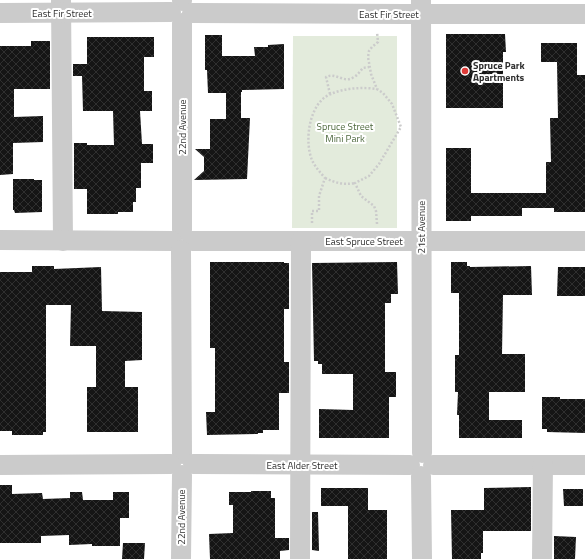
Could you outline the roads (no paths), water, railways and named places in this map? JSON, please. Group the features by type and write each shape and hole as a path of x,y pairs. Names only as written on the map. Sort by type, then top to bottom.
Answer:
{"street":[{"name":"East Fir Street","path":"0,13 61,7 182,10 300,7 421,7 585,14"},
{"path":"61,7 63,241"},
{"name":"21st Avenue","path":"421,7 422,559"},
{"name":"22nd Avenue","path":"181,559 182,10"},
{"name":"East Spruce Street","path":"0,240 585,241"},
{"path":"300,559 301,241"},
{"name":"East Alder Street","path":"0,465 585,465"},
{"path":"542,559 543,465"}],"place":[{"name":"Spruce Park Apartments","path":"465,71"}],"park label":[{"name":"Spruce Street Mini Park","path":"345,132"}]}
